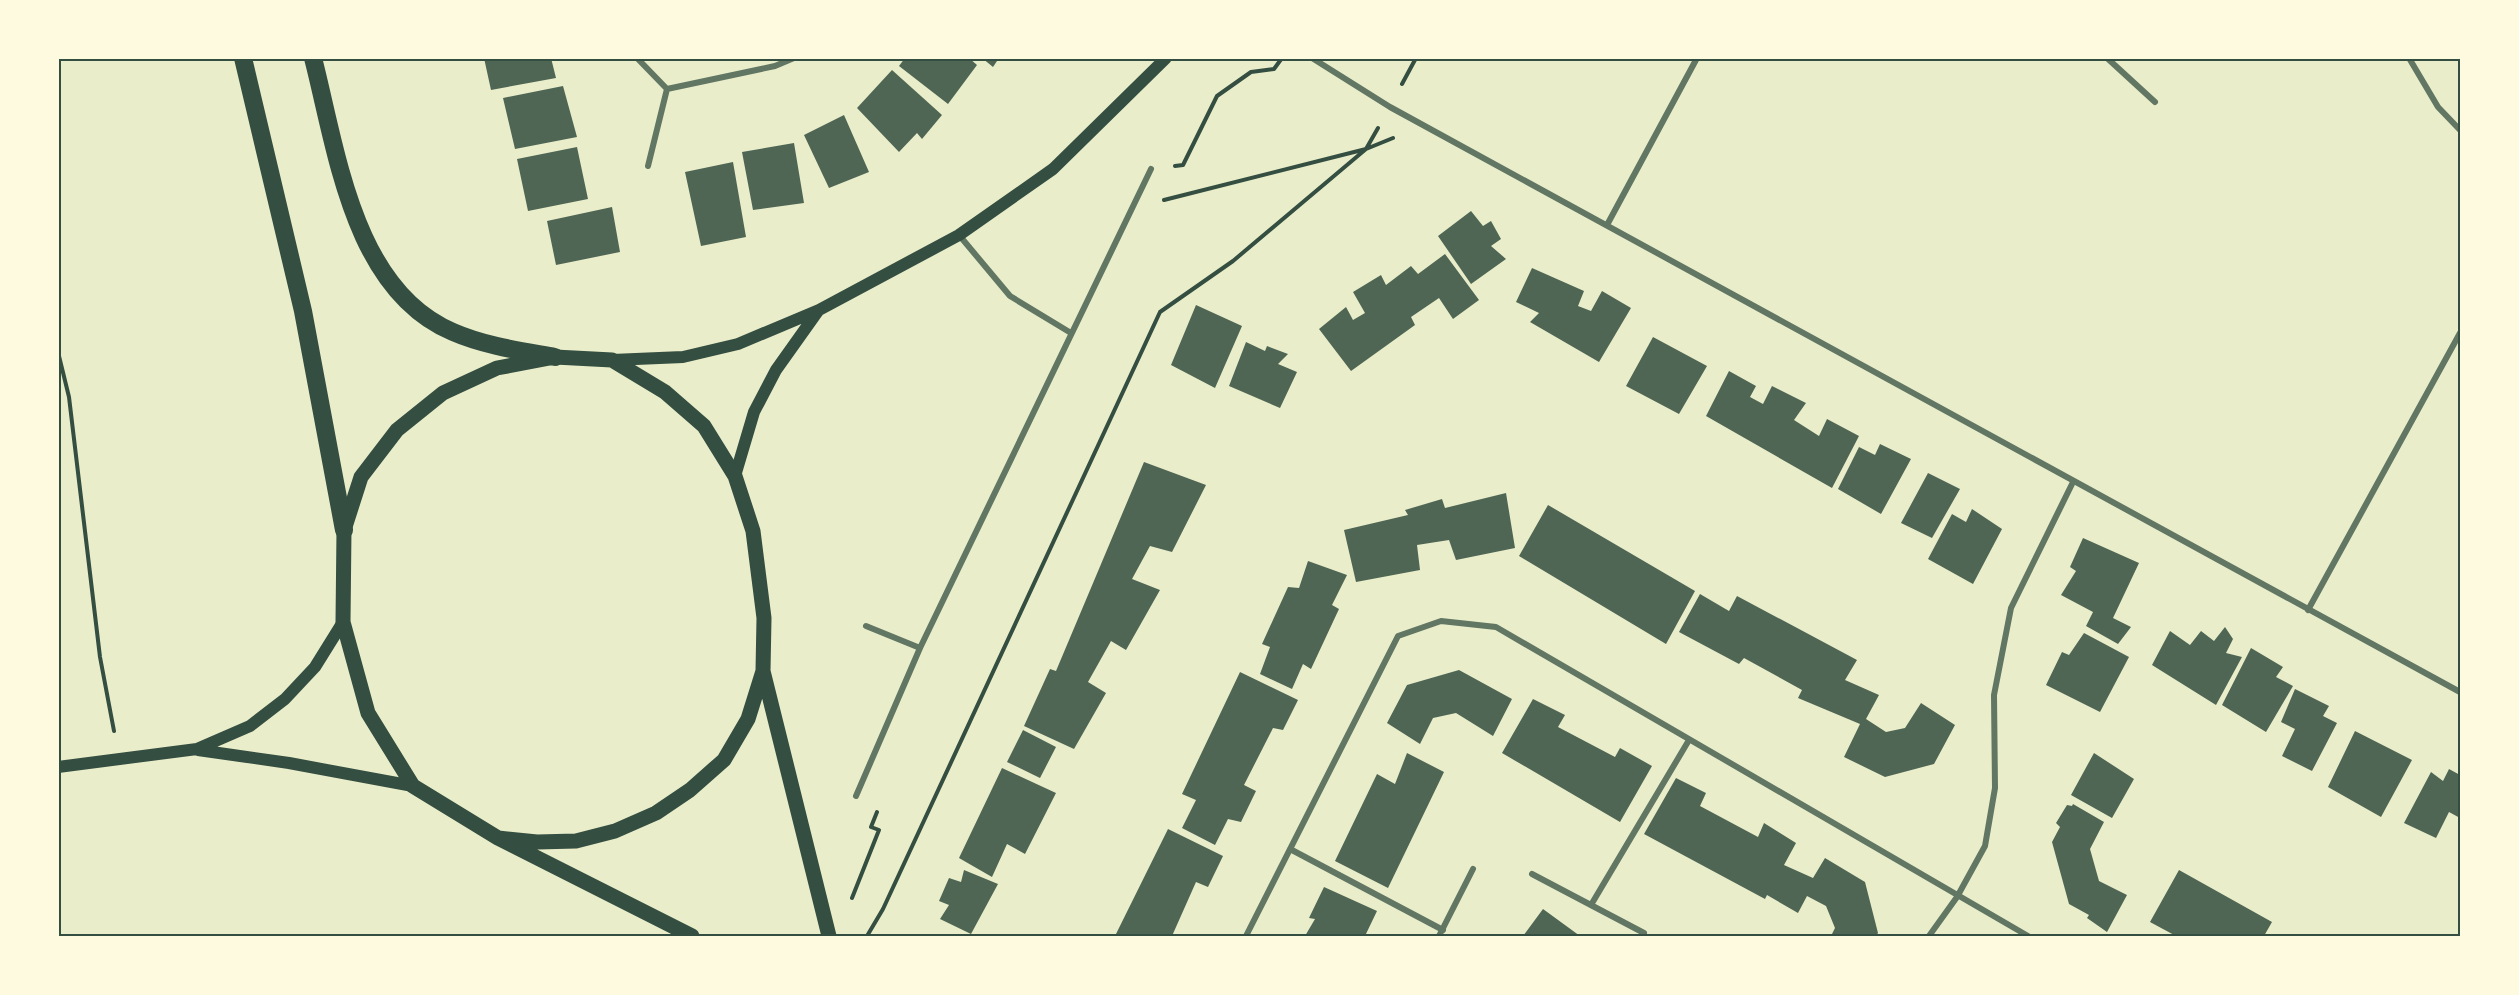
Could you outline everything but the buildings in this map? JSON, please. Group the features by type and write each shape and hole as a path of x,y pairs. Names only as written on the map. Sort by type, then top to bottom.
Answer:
{"highway":[{"path":"243,58 303,311 344,530"},
{"path":"314,58 348,196 367,247 389,280 420,311 436,324 454,333 502,347 555,357"}],"main road":[{"path":"413,786 368,713 343,622 344,530 361,477 397,430 443,393 497,368 555,357 612,360 683,357 738,344 819,310 959,235 1053,170 1166,58"},
{"path":"735,476 754,412 776,369 819,310"},
{"path":"498,838 537,842 576,841 615,831 656,813 690,790 724,760 748,719 763,671 765,618 753,531 735,476 704,426 665,392 612,360"},
{"path":"58,767 197,749 250,726 285,699 315,667 343,622"},
{"path":"763,671 829,936"},
{"path":"197,749 413,786 498,838 692,936"}],"street":[{"path":"636,58 667,89"},
{"path":"667,89 775,66 794,58"},
{"path":"1312,58 1390,107 2460,692"},
{"path":"1607,225 1697,58"},
{"path":"2108,58 2155,102"},
{"path":"2409,58 2438,108 2460,130"},
{"path":"648,166 667,89"},
{"path":"856,796 920,648 1151,169"},
{"path":"959,235 1010,296 1071,333"},
{"path":"2308,610 2460,333"},
{"path":"1929,936 1957,897 1984,846 1995,788 1994,695 2011,608 2073,482"},
{"path":"1246,936 1398,636 1441,621 1496,627 1957,897 2028,936"},
{"path":"866,626 920,648"},
{"path":"1591,905 1689,740"},
{"path":"1290,849 1441,933 1473,868"},
{"path":"1532,874 1644,933"}],"path":[{"path":"1151,169 1183,165 1217,96 1251,72 1274,69 1282,58"},
{"path":"867,936 883,909 1160,312 1233,261 1366,149 1416,58"},
{"path":"1132,209 1366,149 1424,125"},
{"path":"58,351 69,397 100,657 119,760"},
{"path":"854,905 851,895 879,830 871,827 880,806 856,796"}]}
